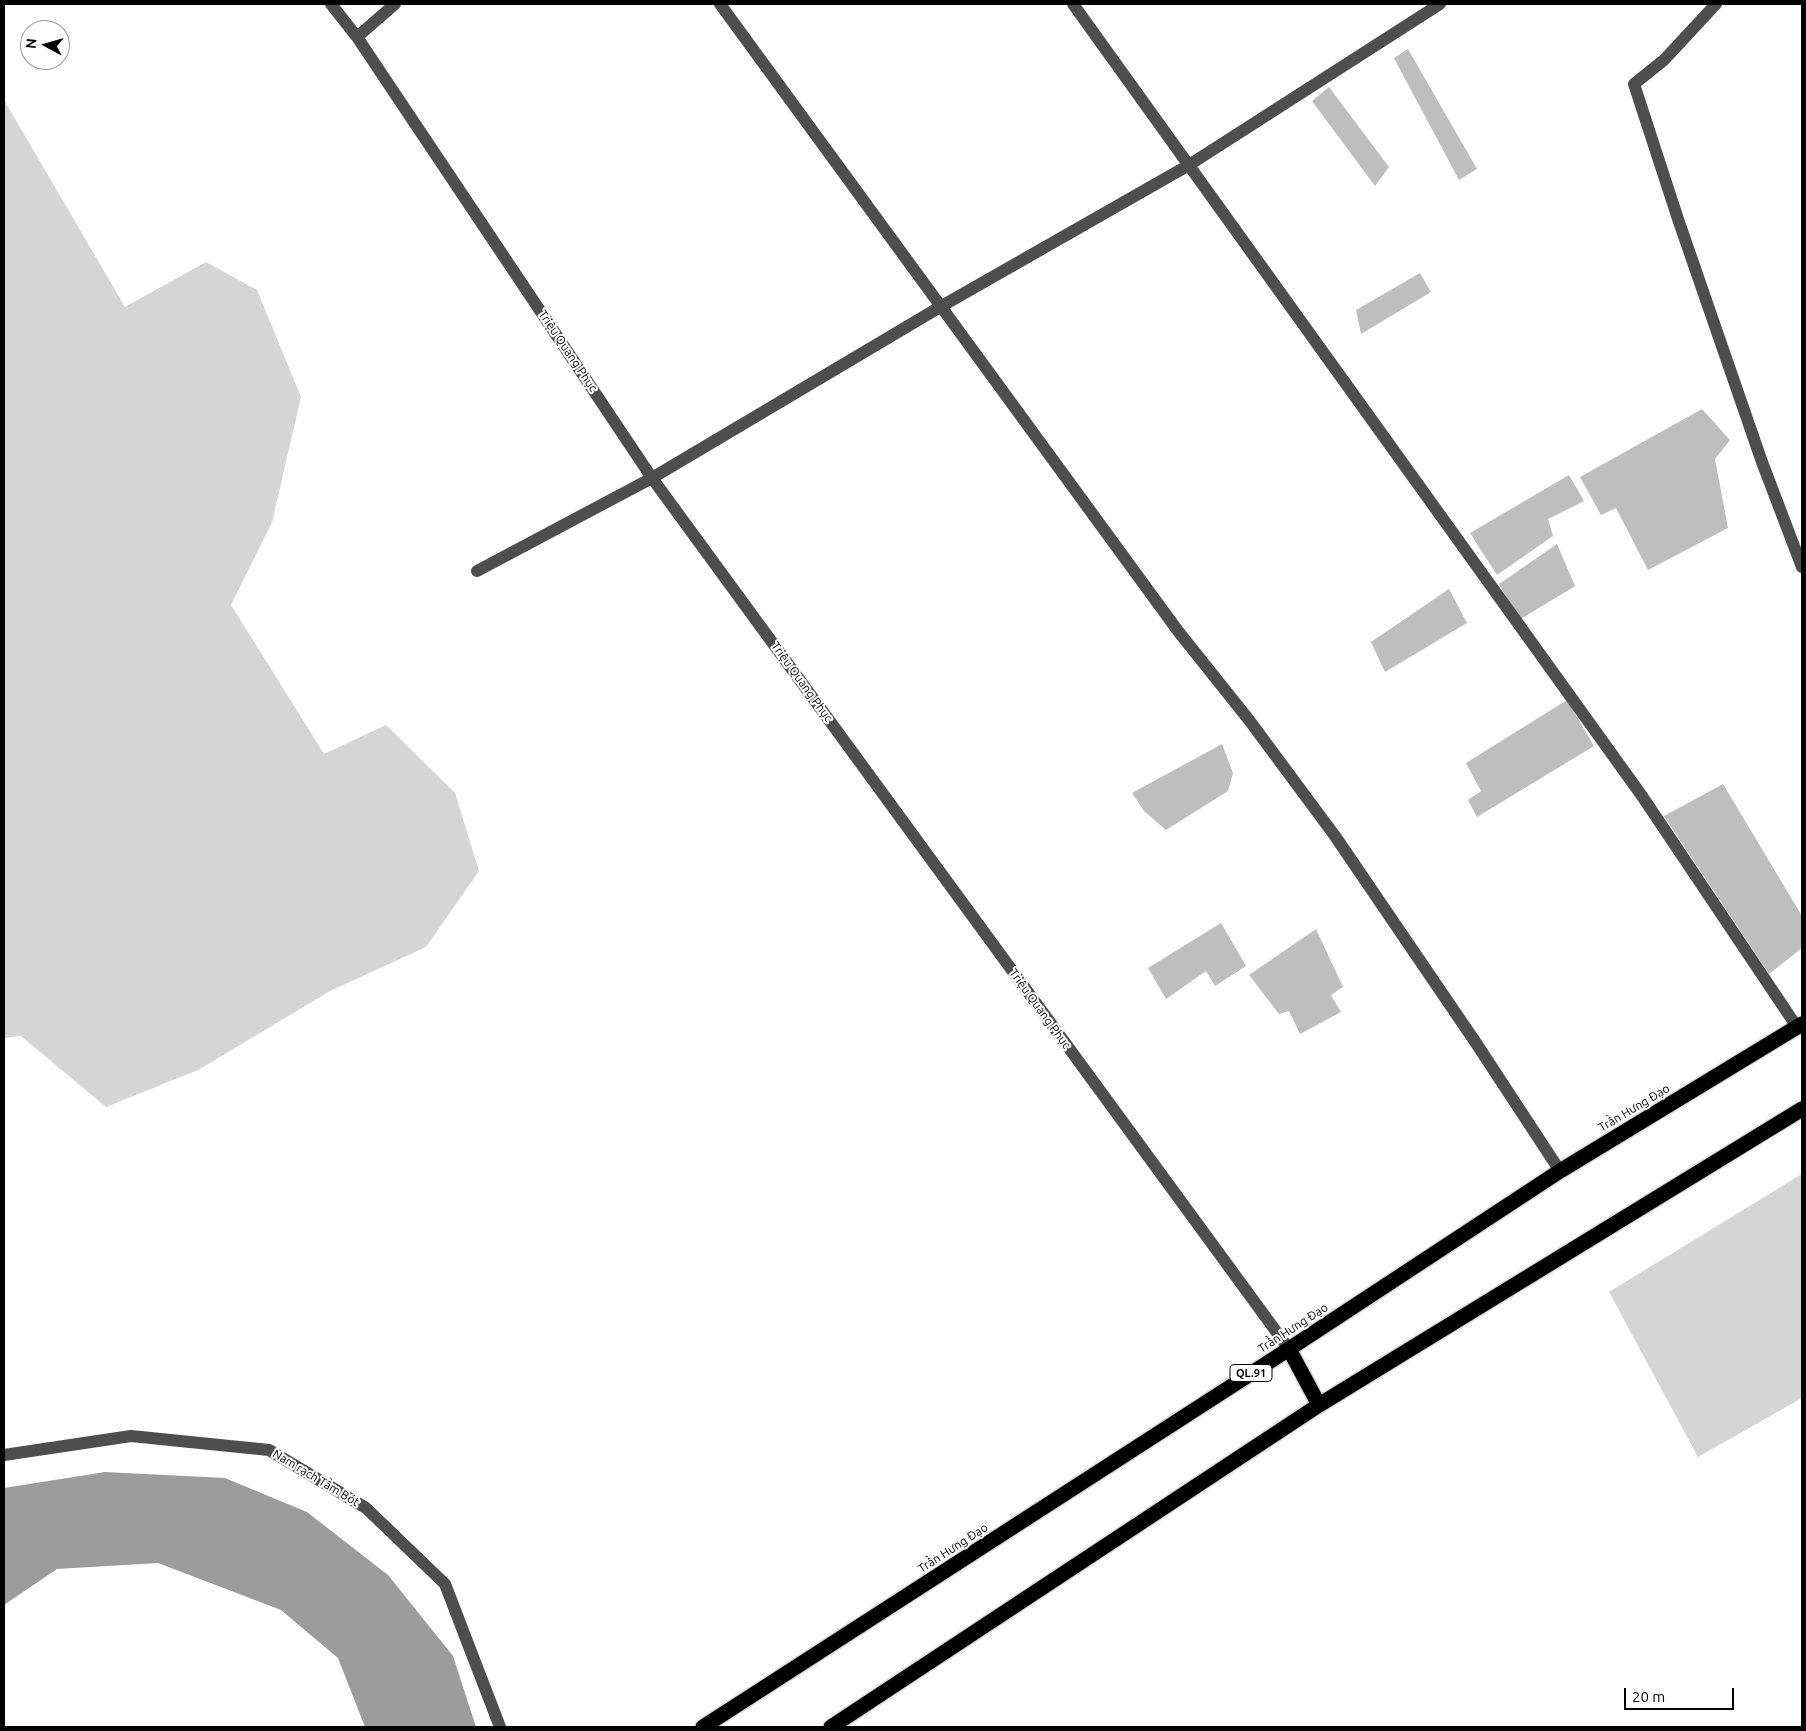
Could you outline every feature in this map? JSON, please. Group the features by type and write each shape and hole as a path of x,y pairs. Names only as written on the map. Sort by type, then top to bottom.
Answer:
{"highway":[{"name":"Trần Hưng Đạo","path":"703,1727 1560,1171 1800,1025"},
{"path":"832,1727 1319,1405 1802,1109"},
{"path":"1289,1348 1319,1405"}],"street":[{"name":"Triệu Quang Phục","path":"331,4 357,37 652,478 1289,1348"},
{"path":"357,37 395,4"},
{"path":"720,4 1178,631 1249,720 1335,836 1476,1043 1560,1171"},
{"path":"1073,4 1642,796 1800,1025"},
{"path":"477,572 652,478 940,306 1189,165 1440,4"},
{"path":"1716,4 1664,60 1634,84 1678,220 1756,444 1802,568"},
{"name":"Nam rạch Tầm Bót","path":"4,1455 131,1436 269,1450 366,1508 445,1584 500,1727"}],"shaded area":[{"path":"4,100 125,307 206,262 257,290 301,397 272,522 231,605 324,754 386,725 455,793 479,871 426,947 330,991 198,1070 106,1107 21,1036 4,1038"},
{"path":"1802,1174 1802,1398 1698,1457 1609,1292"},
{"path":"105,1472 225,1478 307,1512 388,1575 453,1656 476,1727 365,1727 338,1658 281,1610 158,1563 57,1569 4,1605 4,1488"}],"building":[{"path":"1408,49 1477,169 1459,180 1394,58"},
{"path":"1329,87 1389,167 1375,186 1312,101"},
{"path":"1420,273 1431,292 1361,334 1356,310"},
{"path":"1702,409 1730,440 1715,459 1728,528 1648,570 1616,508 1601,515 1580,477"},
{"path":"1569,475 1584,501 1548,519 1553,536 1497,575 1470,533"},
{"path":"1557,544 1575,586 1519,620 1499,584"},
{"path":"1449,589 1467,623 1385,672 1371,642"},
{"path":"1567,700 1594,746 1477,817 1468,800 1481,791 1466,763"},
{"path":"1222,744 1233,773 1228,791 1166,830 1144,811 1132,793"},
{"path":"1723,784 1802,916 1802,948 1769,974 1664,816"},
{"path":"1221,923 1246,966 1215,986 1206,971 1166,999 1148,968"},
{"path":"1316,929 1343,987 1331,995 1341,1012 1300,1034 1289,1011 1279,1014 1249,975"}]}
